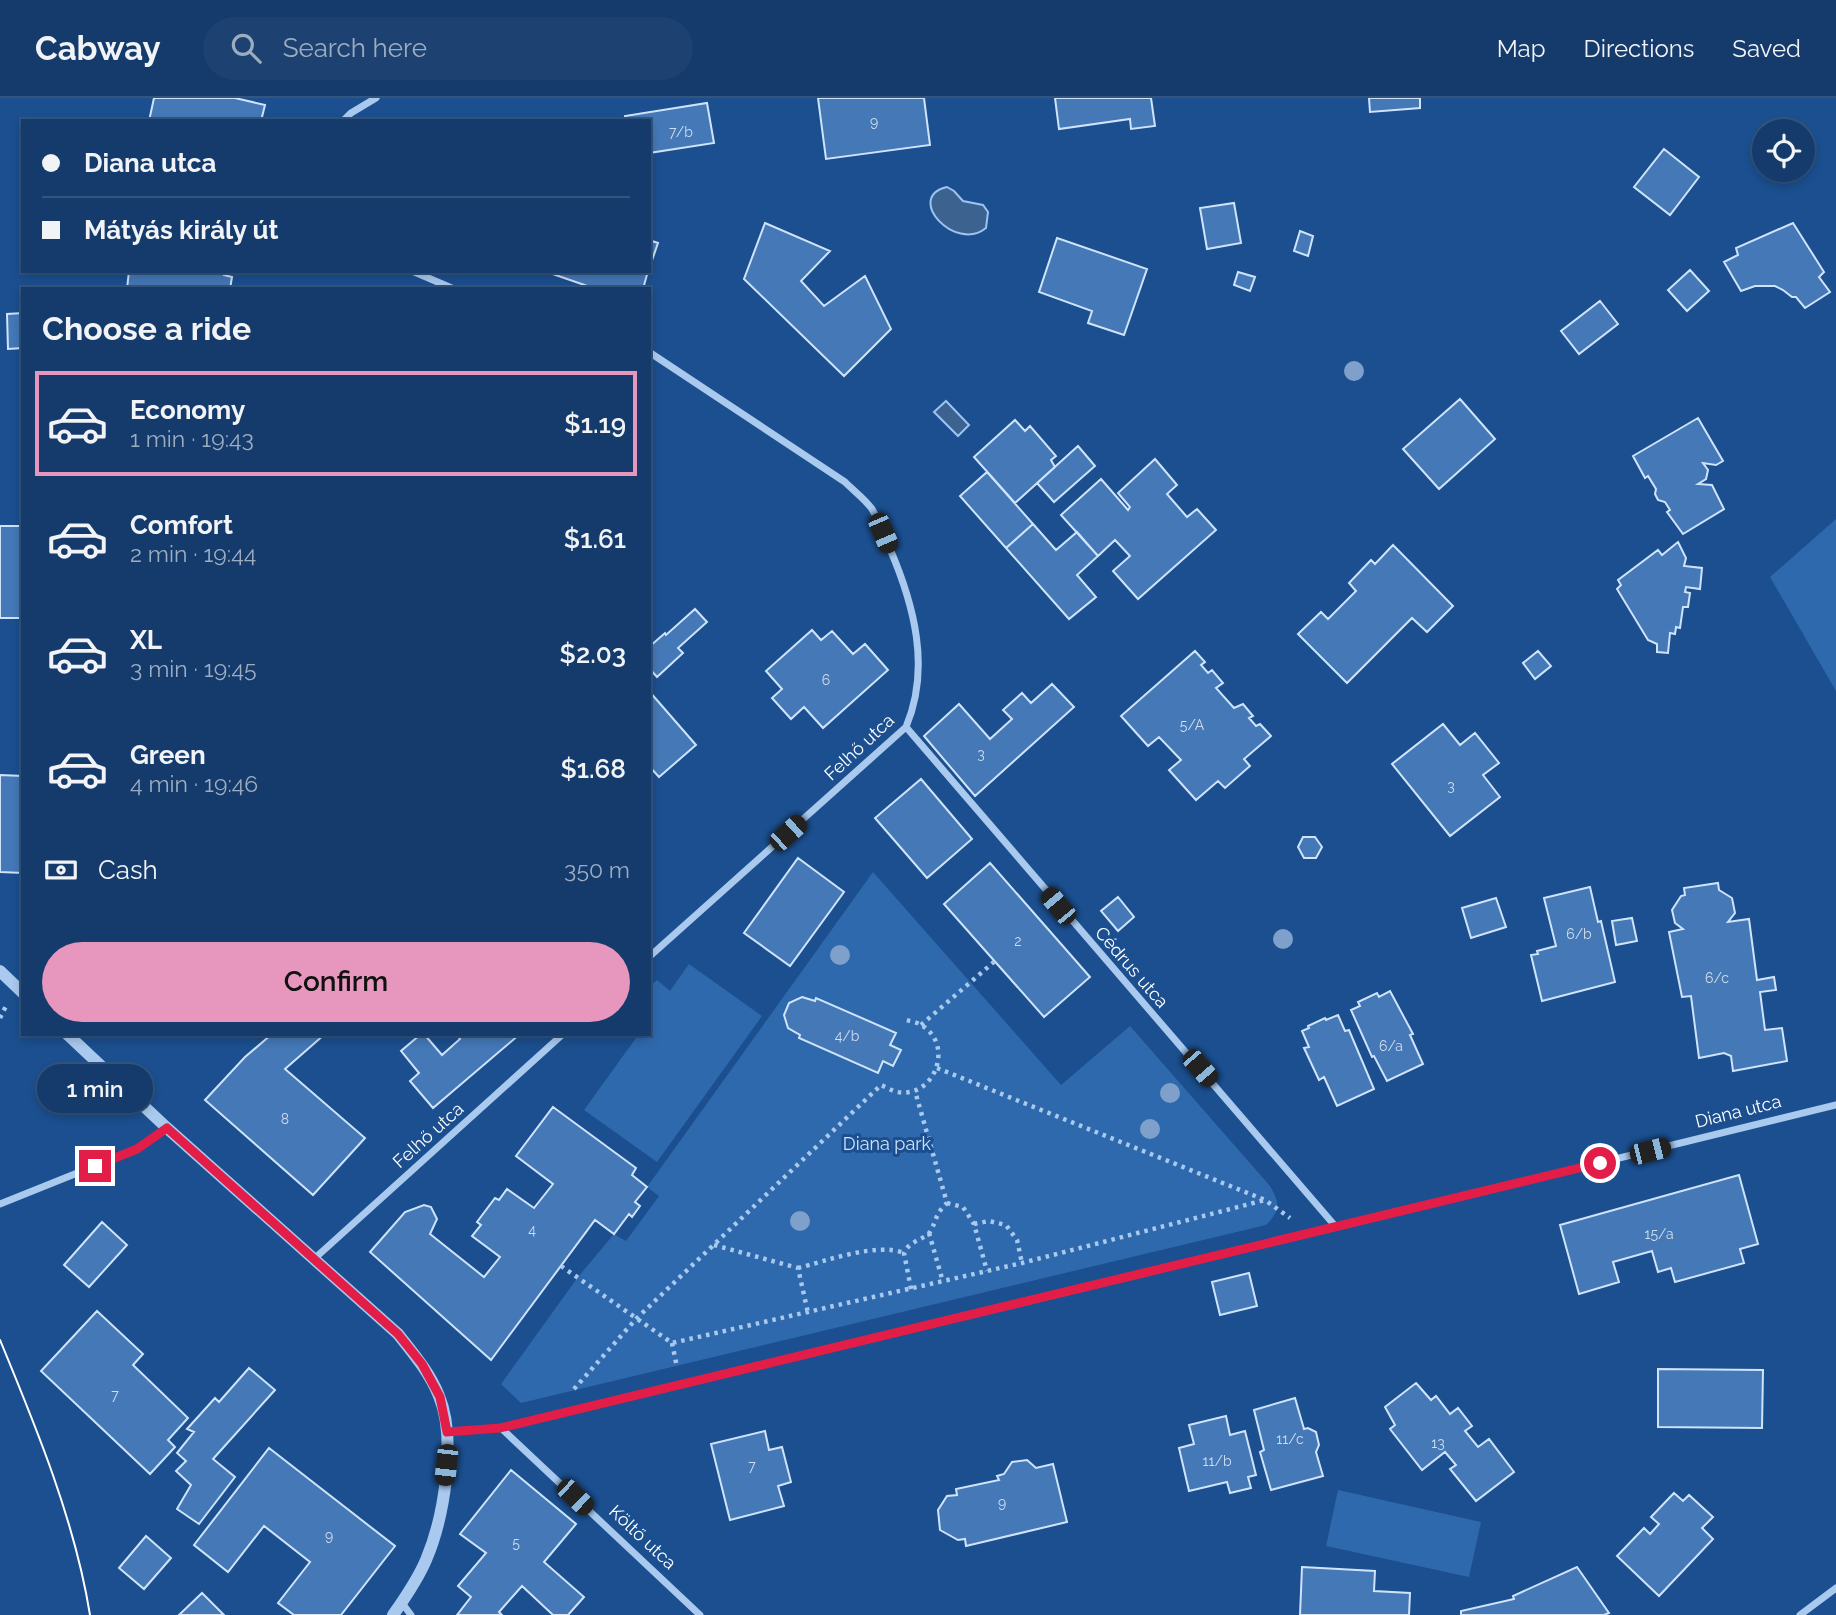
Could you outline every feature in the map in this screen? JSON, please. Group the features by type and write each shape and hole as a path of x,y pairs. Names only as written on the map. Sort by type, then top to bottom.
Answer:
{"street":[{"path":"346,119 376,98"},
{"path":"417,273 449,287"},
{"name":"Felhő utca","path":"651,353 845,482 872,509 900,573 916,628 919,653 914,708 906,727 651,955"},
{"name":"Cédrus utca","path":"906,727 1336,1227"},
{"path":"0,971 21,991"},
{"path":"69,1036 167,1128 398,1334 422,1364 440,1397 447,1432 446,1465 436,1529 426,1560 393,1615"},
{"name":"Felhő utca","path":"314,1259 561,1036"},
{"name":"Diana utca","path":"447,1432 500,1428 1836,1105"},
{"path":"0,1204 137,1149 167,1128"},
{"name":"Költő utca","path":"500,1428 700,1615"},
{"path":"1800,1615 1836,1588"},
{"path":"402,1603 411,1615"}],"path":[{"path":"921,1025 995,961"},
{"path":"550,1416 636,1319 881,1085 897,1092 915,1091 928,1083 937,1068 939,1052 934,1036 921,1025 905,1020"},
{"path":"561,1266 672,1343 1022,1263 1265,1200 937,1068"},
{"path":"915,1091 947,1203"},
{"path":"947,1203 963,1207 974,1223 987,1270"},
{"path":"911,1289 904,1253 909,1245 929,1233 938,1211 947,1203"},
{"path":"974,1223 989,1221 1006,1225 1017,1240 1022,1263"},
{"path":"929,1233 943,1282"},
{"path":"713,1245 798,1268 862,1253 894,1249 904,1253"},
{"path":"798,1268 808,1313"}],"green space":[{"path":"1836,519 1836,691 1770,577"},
{"name":"Diana park","path":"873,872 1061,1085 1130,1026 1270,1186 1277,1202 1274,1215 1266,1225 521,1403 501,1384 578,1277 614,1234 626,1241 659,1196 647,1187"},
{"path":"689,964 762,1016 657,1162 584,1110 636,1038 634,1036 651,1036 651,985 657,980 670,991"},
{"path":"1338,1490 1481,1522 1469,1577 1326,1546"}],"shaded area":[{"path":"947,187 963,201 983,205 988,212 986,228 974,234 961,234 939,221 932,211 931,201 935,193"},
{"path":"946,401 969,425 958,436 934,412"}],"building":[{"path":"154,98 235,98 265,105 262,119 149,119"},
{"path":"818,98 924,98 930,145 826,159"},
{"path":"1055,98 1151,98 1155,126 1131,129 1130,119 1059,129"},
{"path":"1369,98 1420,98 1420,108 1370,112"},
{"path":"707,103 714,143 651,153 651,119 626,119 625,116"},
{"path":"1664,149 1699,177 1670,215 1634,187"},
{"path":"1234,203 1241,243 1207,249 1200,208"},
{"path":"765,223 830,251 801,281 824,306 865,276 891,329 844,376 744,279"},
{"path":"1793,223 1824,272 1819,277 1830,292 1805,308 1796,297 1775,286 1755,286 1741,291 1724,262 1738,255 1736,248"},
{"path":"1300,231 1313,236 1308,256 1294,251"},
{"path":"1057,238 1147,269 1124,335 1088,323 1092,311 1039,292"},
{"path":"651,241 658,243 651,263"},
{"path":"1690,270 1709,291 1687,311 1668,290"},
{"path":"1238,272 1255,277 1250,291 1234,285"},
{"path":"129,273 224,273 232,277 230,287 127,287"},
{"path":"550,273 647,273 644,287 590,287"},
{"path":"1600,301 1618,324 1579,354 1561,331"},
{"path":"21,313 21,348 8,349 7,314"},
{"path":"1460,399 1495,439 1439,489 1403,449"},
{"path":"1698,418 1723,461 1716,465 1703,463 1708,470 1706,479 1698,484 1712,485 1724,509 1683,534 1667,512 1670,510 1665,502 1658,500 1656,489 1648,476 1645,478 1633,456"},
{"path":"1015,420 1025,431 1030,426 1056,456 1051,460 1055,467 1015,503 974,457"},
{"path":"1078,446 1095,466 1054,502 1037,483"},
{"path":"1155,459 1177,485 1167,494 1187,517 1197,509 1216,530 1138,599 1113,571 1130,556 1115,540 1098,556 1061,515 1101,479 1128,510 1130,507 1118,493"},
{"path":"987,472 1033,524 1006,548 960,496"},
{"path":"1033,524 1056,550 1077,532 1098,556 1077,575 1096,597 1069,619 1006,548"},
{"path":"0,526 21,526 21,618 0,618"},
{"path":"1678,542 1686,558 1684,566 1702,568 1700,589 1686,587 1685,592 1690,593 1688,607 1683,607 1680,628 1676,627 1675,634 1670,633 1668,653 1657,652 1657,644 1648,640 1617,589 1621,585 1618,580 1658,550 1662,555"},
{"path":"1393,545 1453,606 1427,632 1412,618 1347,683 1298,634 1321,612 1328,619 1356,591 1349,583 1371,560 1375,564"},
{"path":"695,609 707,622 678,648 683,653 657,677 651,670 651,645 665,633 666,635"},
{"path":"812,630 821,640 832,631 853,654 865,644 888,670 823,728 804,707 791,719 772,698 782,689 766,671"},
{"path":"1195,651 1205,662 1201,665 1208,673 1212,670 1223,683 1216,688 1234,708 1243,704 1253,716 1249,718 1256,726 1260,724 1271,736 1244,759 1250,766 1225,788 1218,781 1196,800 1169,770 1181,760 1159,737 1148,746 1121,716"},
{"path":"1538,651 1551,666 1535,679 1523,663"},
{"path":"1052,684 1074,707 975,796 924,736 959,704 990,739 1012,719 1003,710 1022,693 1031,703"},
{"path":"651,693 696,745 659,777 651,768"},
{"path":"1443,724 1460,745 1475,733 1499,763 1483,775 1500,797 1450,836 1392,764"},
{"path":"0,775 21,776 21,873 0,872"},
{"path":"921,779 972,839 927,878 875,818"},
{"path":"1303,837 1315,837 1322,847 1316,858 1304,858 1298,847"},
{"path":"798,858 844,892 790,966 744,933"},
{"path":"990,863 1090,977 1044,1017 944,904"},
{"path":"1718,883 1719,890 1732,898 1735,913 1728,922 1749,919 1757,980 1774,977 1776,990 1760,992 1765,1030 1782,1028 1787,1061 1733,1071 1731,1056 1724,1053 1699,1058 1691,996 1682,997 1669,932 1683,929 1675,923 1672,910 1681,896 1685,895 1684,888"},
{"path":"1590,887 1615,982 1542,1001 1531,955 1556,946 1544,898"},
{"path":"1118,897 1134,917 1118,931 1101,911"},
{"path":"1496,898 1506,927 1471,938 1462,908"},
{"path":"1632,918 1637,941 1616,945 1612,921"},
{"path":"1390,991 1413,1034 1410,1035 1423,1064 1387,1081 1374,1056 1372,1057 1351,1010 1360,1006 1358,1002 1377,993 1379,997"},
{"path":"802,997 815,1001 816,998 896,1033 890,1045 901,1050 893,1066 883,1061 878,1073 799,1038 800,1035 788,1028 784,1015 789,1003"},
{"path":"1338,1015 1345,1031 1349,1030 1374,1089 1337,1106 1324,1077 1319,1080 1304,1048 1309,1047 1302,1031 1325,1018 1326,1020"},
{"path":"270,1036 323,1036 285,1069 365,1138 313,1195 205,1100 245,1057"},
{"path":"419,1036 426,1036 442,1055 460,1039 458,1036 518,1036 433,1108 410,1081 419,1073 401,1051"},
{"path":"553,1107 636,1168 632,1175 647,1187 635,1202 640,1206 632,1217 629,1214 614,1234 595,1220 491,1360 370,1252 405,1212 424,1205 431,1207 437,1219 430,1234 484,1277 500,1257 472,1236 481,1225 477,1222 495,1198 499,1200 507,1189 534,1208 553,1184 516,1156"},
{"path":"1739,1175 1758,1244 1740,1249 1744,1263 1675,1282 1671,1268 1658,1272 1652,1251 1613,1262 1619,1282 1579,1294 1560,1225"},
{"path":"102,1222 127,1245 89,1287 64,1265"},
{"path":"1249,1273 1257,1306 1220,1315 1212,1282"},
{"path":"97,1311 143,1354 133,1365 188,1418 168,1440 175,1447 150,1474 41,1371"},
{"path":"249,1368 275,1390 213,1459 235,1477 199,1524 177,1509 191,1485 176,1471 186,1461 177,1453 194,1432 187,1429 215,1398 219,1402"},
{"path":"1658,1369 1763,1370 1762,1428 1658,1427"},
{"path":"1416,1383 1431,1400 1436,1396 1450,1414 1458,1408 1472,1426 1465,1431 1478,1447 1489,1439 1514,1472 1476,1501 1450,1469 1456,1465 1445,1452 1422,1470 1390,1429 1395,1425 1385,1407"},
{"path":"1295,1398 1304,1429 1316,1432 1319,1445 1316,1452 1323,1476 1271,1490 1260,1452 1264,1450 1254,1410"},
{"path":"1226,1416 1230,1435 1245,1431 1256,1475 1248,1477 1251,1488 1230,1493 1227,1482 1189,1491 1179,1448 1194,1444 1189,1425"},
{"path":"765,1431 769,1450 782,1447 791,1482 778,1486 784,1506 730,1520 711,1444"},
{"path":"269,1448 395,1546 341,1615 294,1615 278,1603 310,1562 264,1526 228,1572 194,1545"},
{"path":"1027,1460 1036,1468 1053,1464 1067,1522 966,1546 965,1539 958,1540 940,1530 938,1510 947,1496 957,1495 956,1489 999,1480 997,1476 1004,1474 1012,1462"},
{"path":"511,1470 576,1524 544,1562 584,1597 568,1615 553,1615 522,1586 499,1612 502,1615 457,1615 471,1597 458,1586 486,1553 460,1534"},
{"path":"1674,1493 1683,1501 1689,1495 1713,1517 1702,1528 1713,1539 1659,1596 1617,1556 1644,1528 1650,1534 1659,1524 1651,1517"},
{"path":"146,1536 171,1558 144,1589 119,1568"},
{"path":"1302,1567 1375,1571 1374,1591 1410,1593 1409,1615 1300,1615"},
{"path":"1577,1567 1609,1613 1461,1615 1461,1611 1514,1599 1513,1596"},
{"path":"202,1593 224,1615 179,1615"}],"tram line":[{"path":"0,1340 40,1440 64,1510 75,1545 90,1615"}],"route":[{"path":"95,1166 137,1149 167,1128 398,1334 422,1364 440,1397 447,1432 500,1428 1600,1163"}]}
